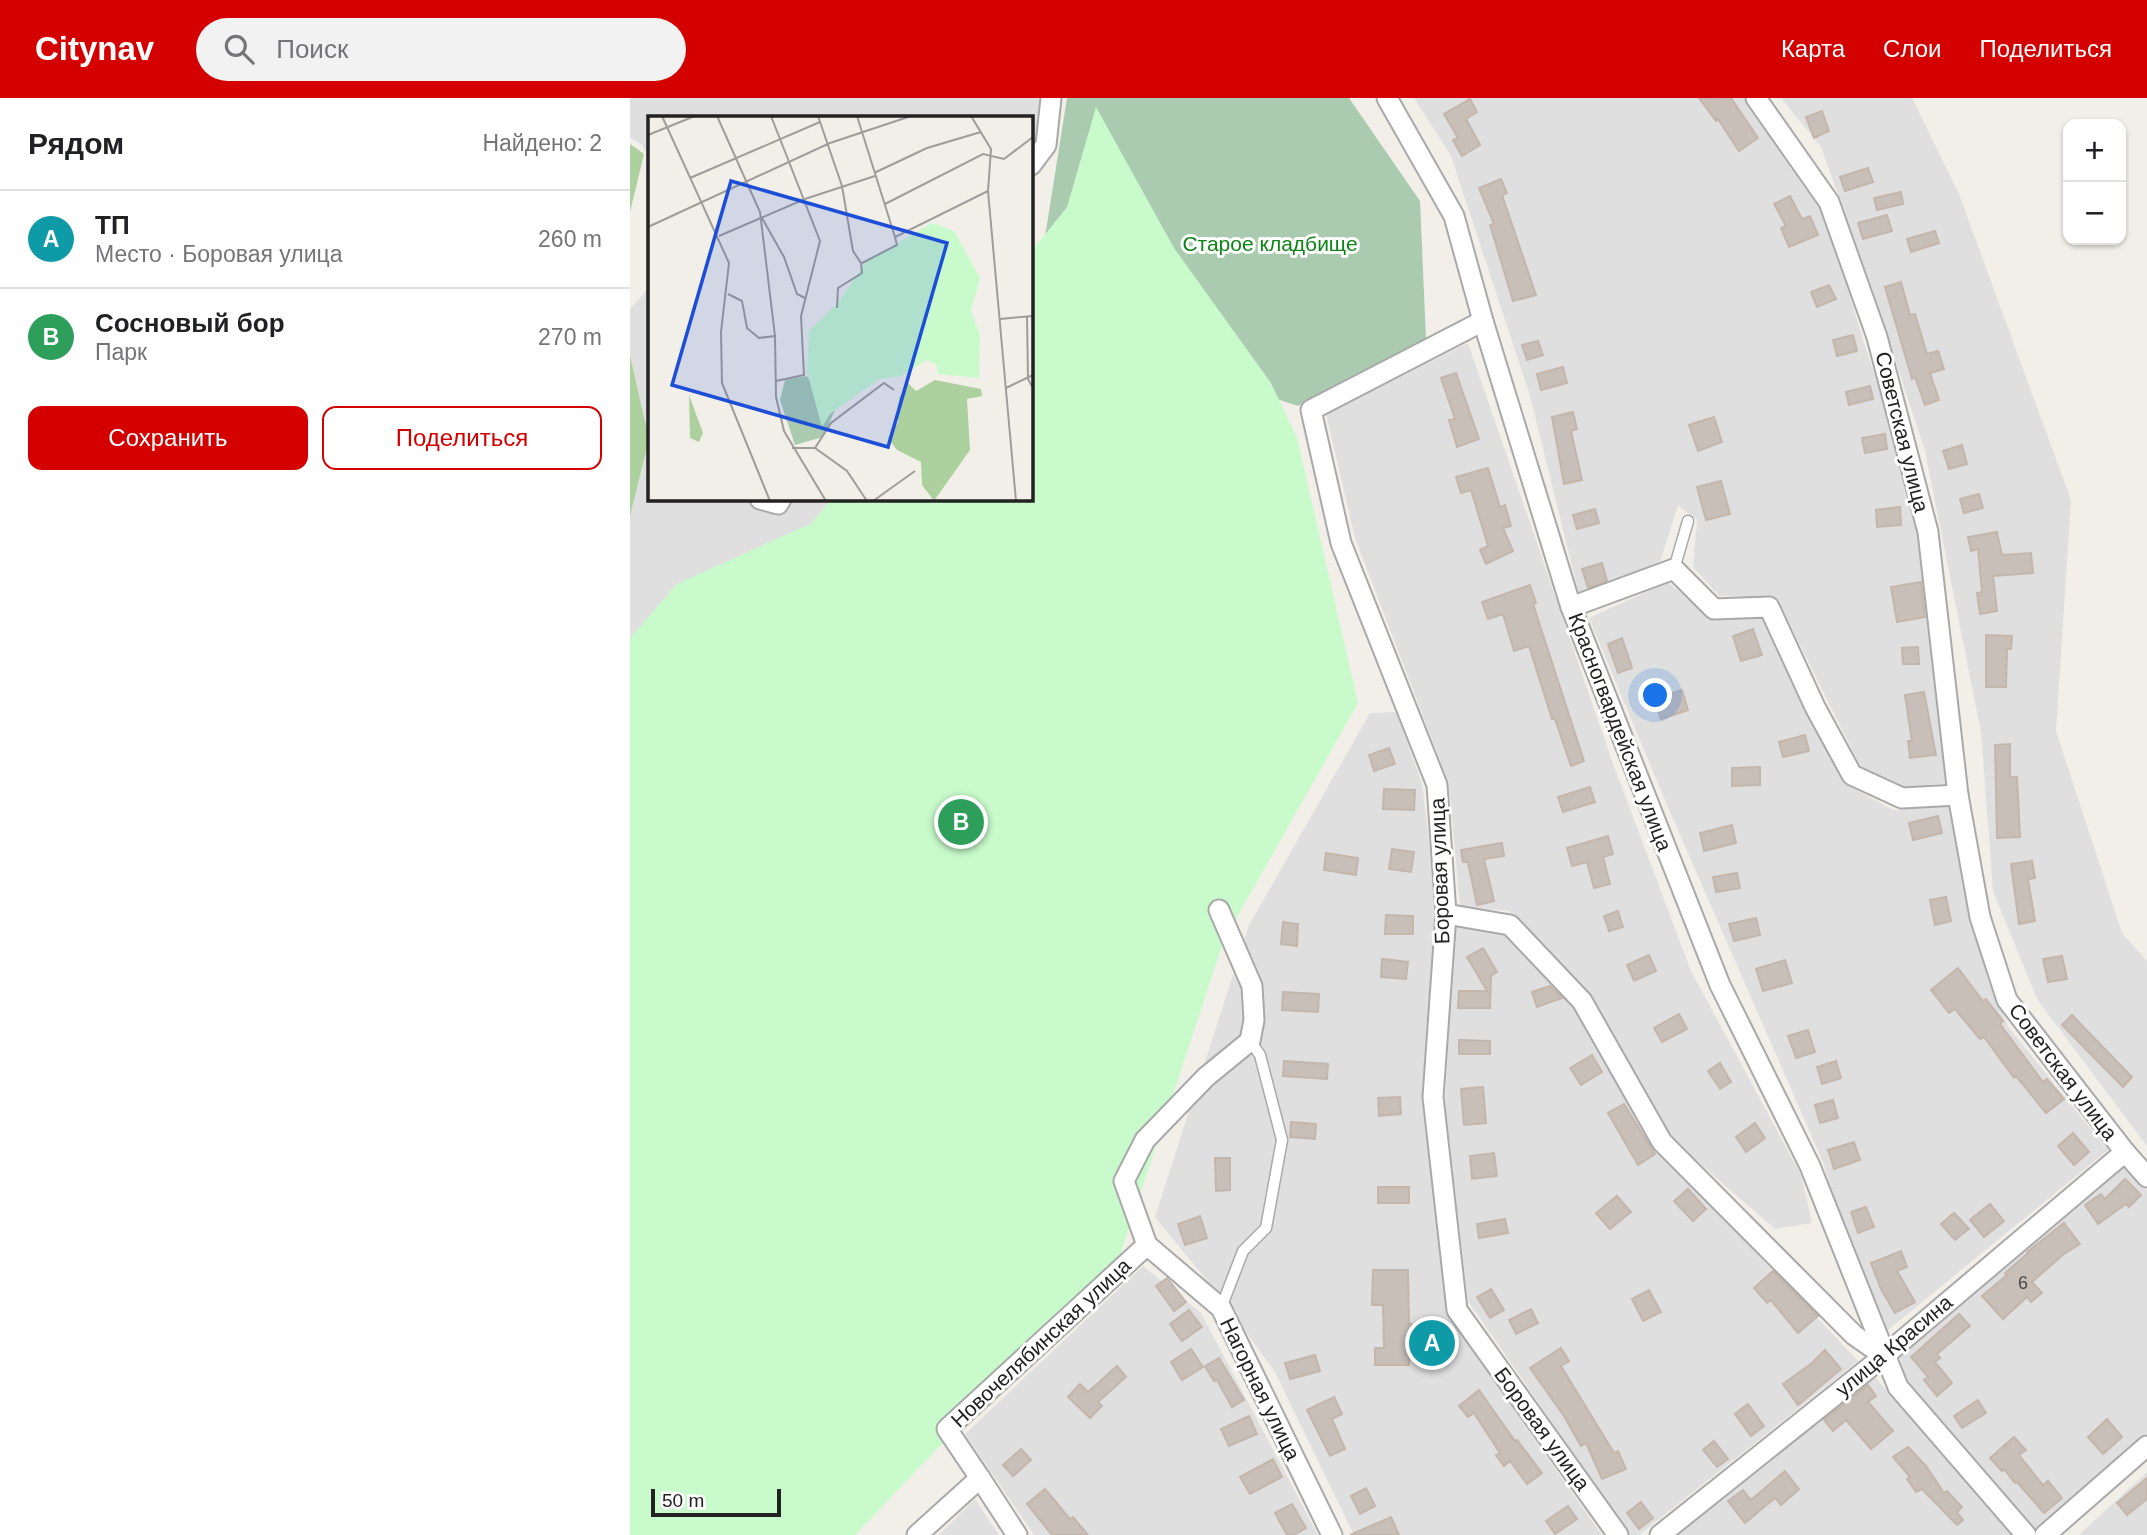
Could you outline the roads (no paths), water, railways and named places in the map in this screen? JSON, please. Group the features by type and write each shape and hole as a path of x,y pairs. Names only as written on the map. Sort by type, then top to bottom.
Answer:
{"street":[{"path":"1032,164 1046,145 1051,98"},
{"name":"Красногвардейская улица","path":"1387,98 1454,216 1483,321 1571,607 1720,985 1810,1166 1884,1356 1898,1387 2026,1535"},
{"name":"Советская улица","path":"1756,98 1829,202 1878,337 1928,532 1958,795 1980,916 2007,1000 2124,1152 2147,1177"},
{"name":"Боровая улица","path":"1483,321 1311,410 1341,543 1437,785 1446,914 1433,1097 1457,1310 1618,1535"},
{"path":"764,500 778,504 781,500"},
{"path":"1571,607 1674,569 1714,609 1769,607 1815,707 1852,775 1902,798 1958,795"},
{"path":"1219,910 1252,986 1254,1020 1250,1041"},
{"path":"1446,914 1510,925 1582,1002 1662,1142 1854,1335 1884,1356"},
{"name":"Нагорная улица","path":"1250,1041 1206,1077 1145,1140 1124,1181 1147,1245 1221,1308 1332,1535"},
{"name":"улица Красина","path":"1660,1535 1884,1356 2124,1152"},
{"name":"Новочелябинская улица","path":"980,1478 947,1429 1147,1245"},
{"path":"2045,1535 2147,1446"},
{"path":"917,1535 980,1478 1017,1535"}],"lane":[{"path":"1674,569 1688,521"},
{"path":"1221,1308 1243,1251 1266,1228 1282,1140 1260,1055 1250,1041"}],"place":[{"name":"Сосновый бор","path":"961,822"},
{"name":"ТП","path":"1432,1343"}],"park label":[{"name":"Старое кладбище","path":"1270,244"}]}
